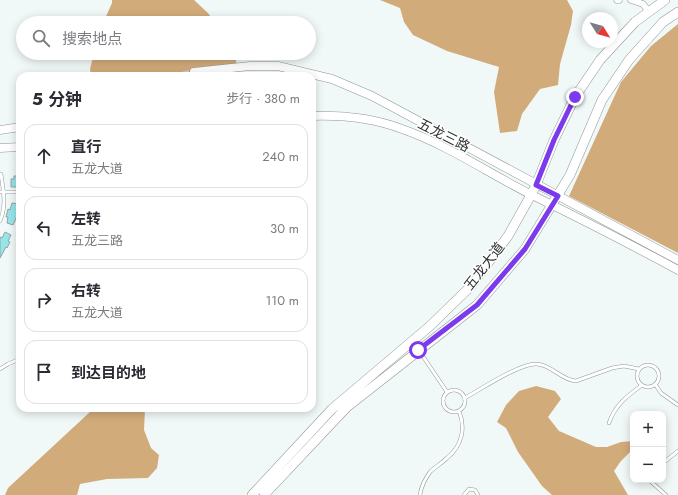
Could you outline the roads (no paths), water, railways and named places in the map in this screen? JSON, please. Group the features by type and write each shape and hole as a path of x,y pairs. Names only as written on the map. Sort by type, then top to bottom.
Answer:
{"main road":[{"name":"五龙大道","path":"252,495 332,409 430,326 471,286 508,236 536,185 554,140 575,97 600,60 635,22 665,0"},
{"name":"五龙大道","path":"264,495 347,407 477,305 525,249 570,175 602,100 629,60 663,22 678,12"},
{"name":"五龙三路","path":"194,72 250,66 278,66 303,72"},
{"name":"五龙三路","path":"316,75 332,79 372,96 678,260"},
{"name":"五龙三路","path":"316,116 331,115 365,119 402,128 446,148 531,195 678,270"},
{"path":"0,130 16,128"},
{"path":"0,148 16,147"}],"street":[{"path":"631,0 643,4 648,12"}],"lane":[{"path":"0,221 4,200 1,174"},
{"path":"2,192 16,192"},
{"path":"418,350 447,392"},
{"path":"0,369 16,361"},
{"path":"464,398 509,373 526,366 537,364 551,368 570,381 576,382 612,368 624,366 639,369"},
{"path":"645,365 656,368 659,374 658,381 655,384 649,387 642,385 637,376 639,369 645,365"},
{"path":"655,384 661,393 678,405"},
{"path":"609,423 612,412 623,399 642,385"},
{"path":"450,390 457,390 463,394 464,405 459,411 452,412 445,408 443,401 444,394 447,392 450,390"},
{"path":"420,495 425,481 430,473 457,448 463,432 462,419 459,411"},
{"path":"666,461 678,451"},
{"path":"652,483 666,495"},
{"path":"464,495 469,489 475,490 478,495"}]}
